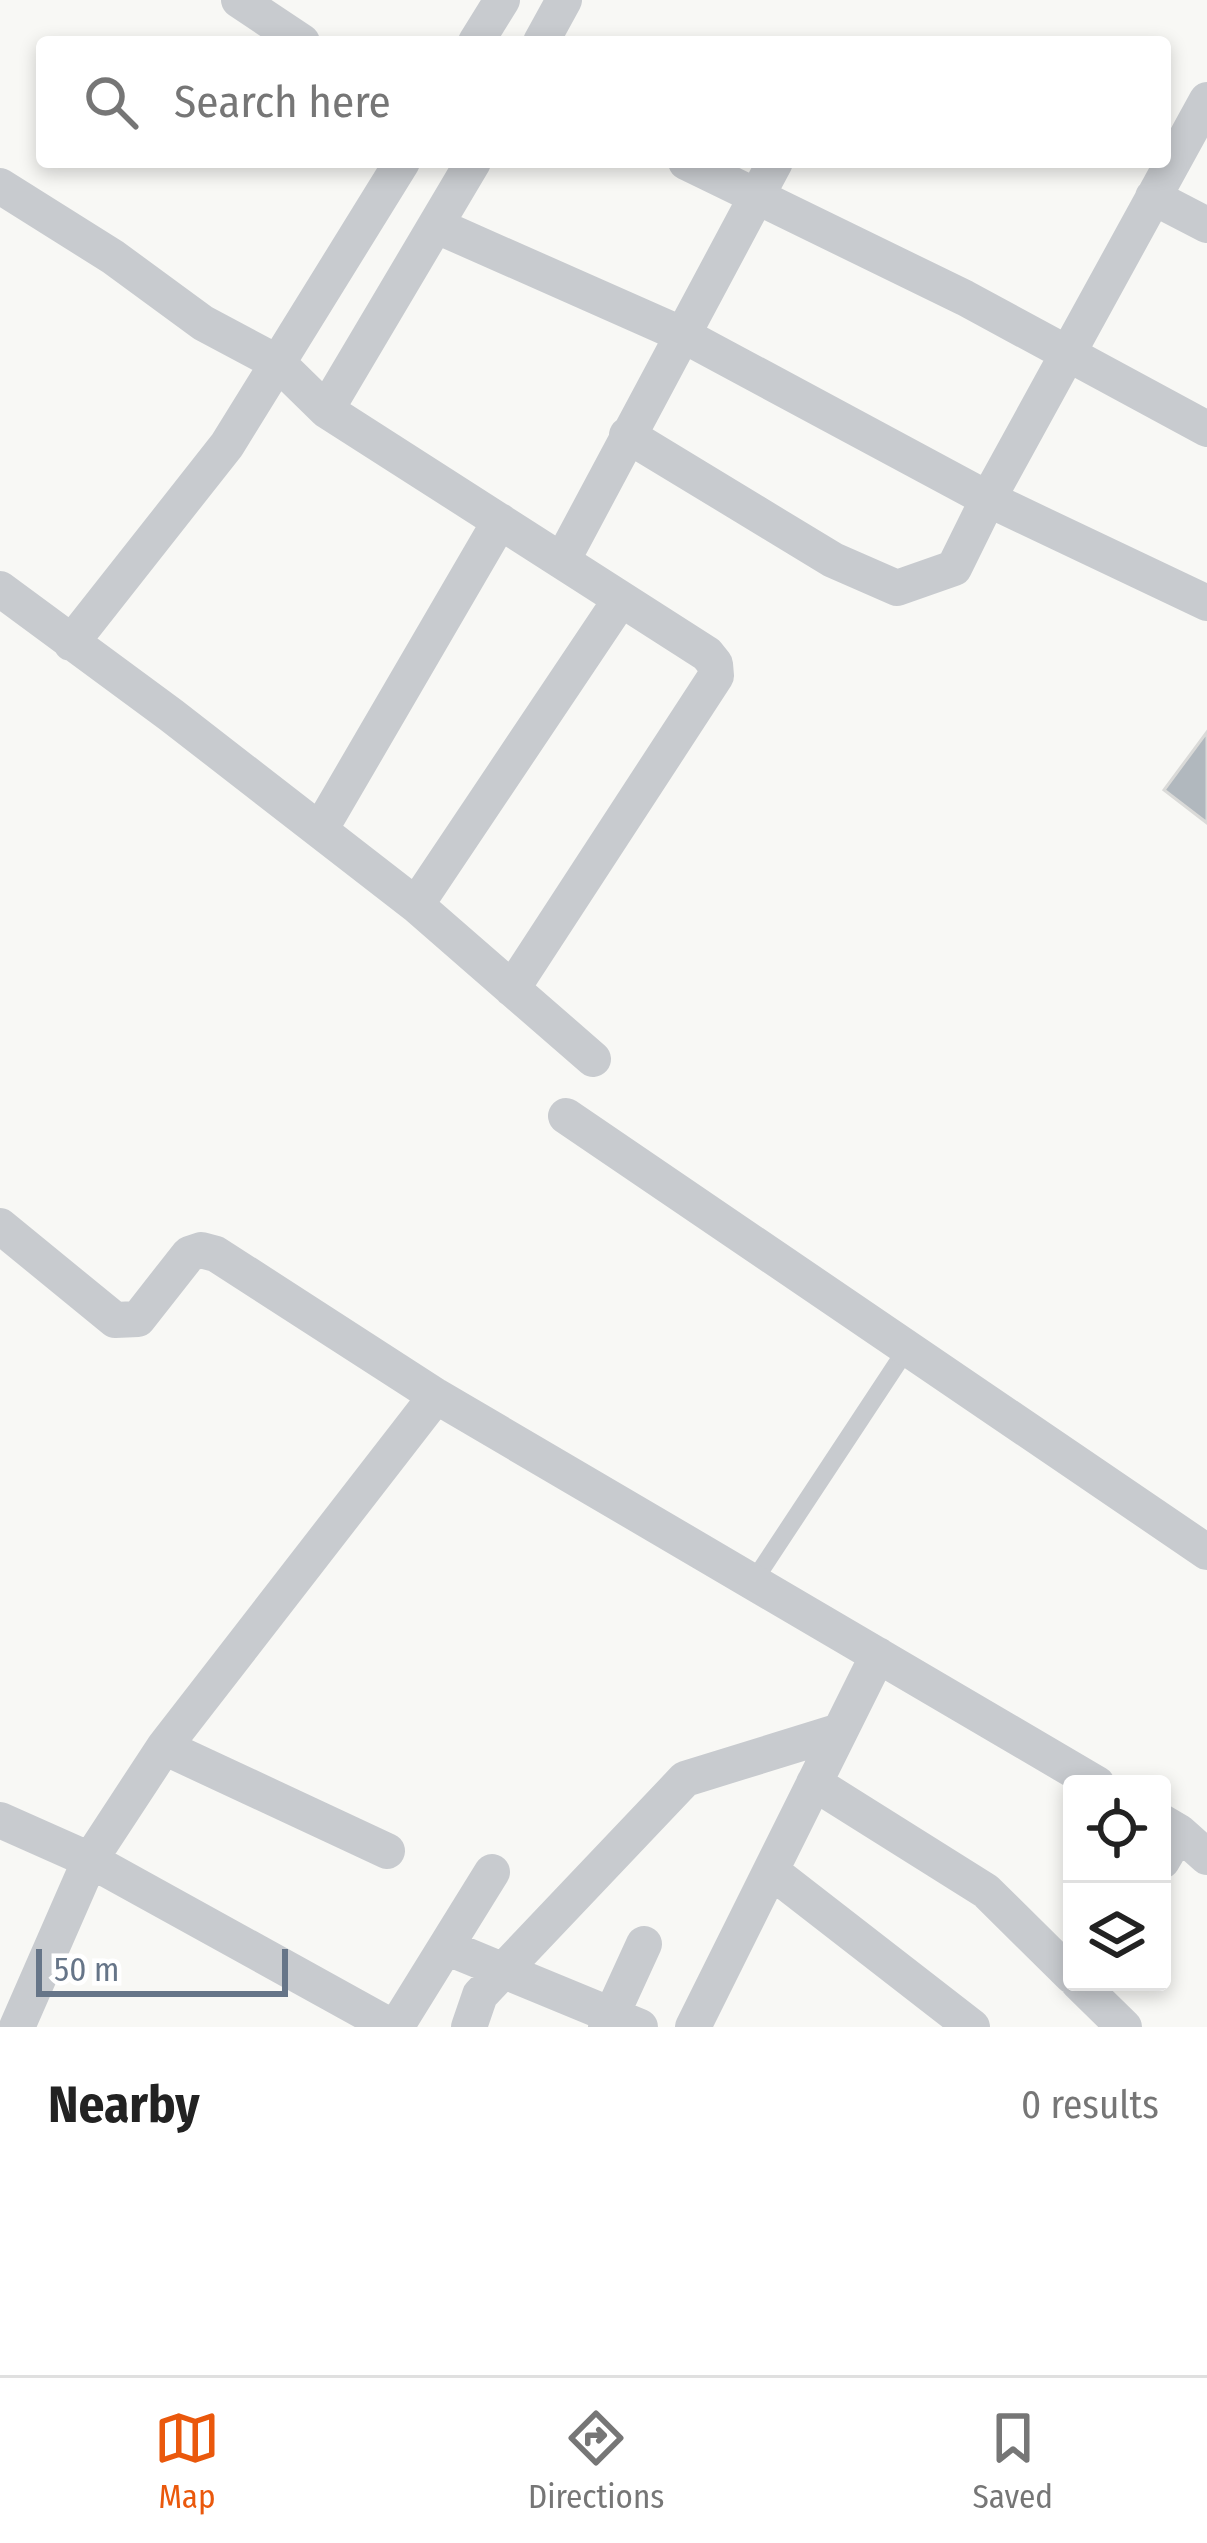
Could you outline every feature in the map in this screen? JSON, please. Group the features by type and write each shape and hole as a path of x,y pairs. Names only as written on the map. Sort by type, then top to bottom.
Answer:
{"street":[{"path":"239,0 293,36"},
{"path":"480,36 502,0"},
{"path":"544,36 564,0"},
{"path":"1171,165 1207,100"},
{"path":"71,643 227,445 398,168"},
{"path":"326,410 470,168"},
{"path":"699,168 1207,429"},
{"path":"562,561 773,168"},
{"path":"628,435 833,560 897,588 954,568 1169,168"},
{"path":"0,186 113,256 203,322 278,363 326,410 707,654 715,664 716,676 512,989"},
{"path":"1153,197 1207,225"},
{"path":"437,226 681,334 988,499 1207,603"},
{"path":"320,830 500,521"},
{"path":"0,590 416,905 592,1060"},
{"path":"416,905 621,599"},
{"path":"566,1116 1207,1552"},
{"path":"0,1226 116,1320 128,1322 138,1319 188,1254 201,1250 216,1254 436,1396 1082,1775"},
{"path":"17,2027 90,1860 164,1747 436,1396"},
{"path":"693,2027 878,1655"},
{"path":"469,2027 480,1995 685,1779 840,1731"},
{"path":"164,1747 387,1850"},
{"path":"814,1783 986,1891 1063,1967"},
{"path":"0,1820 90,1860 394,2027 493,1872"},
{"path":"1171,1840 1207,1857"},
{"path":"771,1871 973,2027"},
{"path":"446,1947 619,2023 644,1944"},
{"path":"1087,1991 1124,2027"}],"lane":[{"path":"754,1582 908,1347"}],"building":[{"path":"1207,732 1207,823 1164,790"}]}
